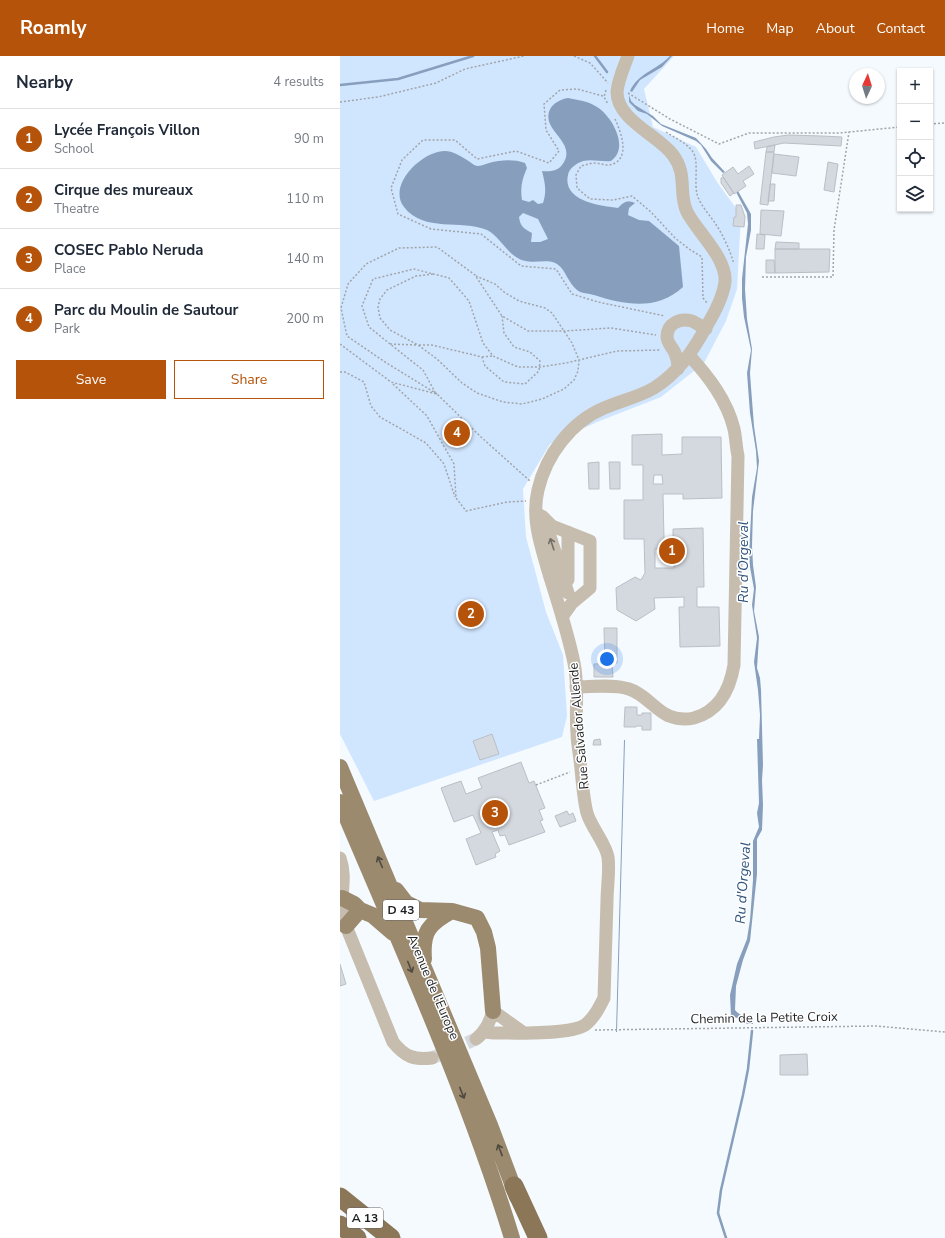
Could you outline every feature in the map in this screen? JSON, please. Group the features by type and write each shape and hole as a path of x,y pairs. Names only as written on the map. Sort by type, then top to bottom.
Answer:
{"highway":[{"path":"514,1186 538,1238"},
{"name":"A 13","path":"340,1198 391,1238"},
{"name":"A 13","path":"340,1224 357,1238"}],"main road":[{"name":"Avenue de l'Europe","path":"340,768 424,965 447,1056"},
{"name":"Avenue de l'Europe","path":"340,802 447,1056"},
{"path":"389,884 406,903 420,910 452,911 477,918 484,932 488,948 492,1011"},
{"path":"342,898 354,904 360,910 372,915 383,923 398,938"},
{"path":"346,926 360,910"},
{"path":"424,965 423,945 426,931 438,919 452,911"},
{"name":"D 43","path":"447,1056 490,1124 514,1186 530,1238"},
{"name":"D 43","path":"447,1056 483,1149 512,1238"}],"street":[{"path":"615,87 628,56"},
{"name":"Rue Salvador Allende","path":"492,1011 489,1024 480,1035 494,1033 571,1031 585,1025 597,1013 604,998 608,856 587,814 577,734 575,665 537,534 537,501 546,466 560,443 575,427 600,410 654,388 678,369 706,329 721,296 725,283 724,271 714,250 694,224 685,208 681,170 677,161 664,145 633,122 626,114 615,87"},
{"path":"678,369 678,359 669,343 667,336 669,327 675,321 683,320 692,321 706,329"},
{"path":"576,687 628,688 643,696 670,716 689,719 704,715 715,706 722,698 732,675 734,665 738,456 733,428 726,407 714,385 689,355"},
{"path":"537,501 543,517 552,526 590,540 590,588 575,597 562,617"},
{"path":"548,522 549,532 575,597"},
{"path":"575,535 575,597"},
{"path":"340,858 344,877 342,898 343,914 346,926 393,1042 406,1055 415,1058 447,1056"},
{"path":"492,1011 524,1033"}],"path":[{"path":"340,102 378,97 436,83 465,69 524,56"},
{"path":"574,56 590,63 615,87 670,119 719,144 749,133 849,132 897,127"},
{"path":"604,97 615,87"},
{"path":"610,108 604,97 576,89 560,90 544,104 546,130 559,151 549,163 516,151 477,159 455,140 423,140 402,160 391,188 398,214 431,230 481,234 521,266 556,269 572,294 598,302 683,320"},
{"path":"613,114 623,141 623,154 617,162 609,165 594,163 581,166 576,175 577,188 590,199 613,200 632,196 651,212 674,238 702,257 703,298 709,306 716,306"},
{"path":"933,124 945,123"},
{"path":"762,277 833,277 834,230 849,132"},
{"path":"433,274 416,276 387,290 380,299 378,307 380,318 390,330 418,345 437,359 462,383 477,393 503,402 522,404 542,400 564,389 574,380 578,371 579,360 572,343 552,314 545,308 519,301 504,292 495,284 475,275 437,247 399,248 366,264 348,284 340,308 347,336 385,362 437,394 481,437 537,501"},
{"path":"437,394 423,370 369,327 362,306 373,279 414,269 449,278 469,301 483,343 493,356 518,367 540,366 579,360 616,351 674,351"},
{"path":"475,275 502,316 528,331 564,331 611,328 667,336"},
{"path":"482,357 485,366 504,382 525,384 539,372 540,361 530,352 514,347 504,333 502,316"},
{"path":"340,344 391,382 427,416 454,464 456,498"},
{"path":"390,344 432,345 482,357 493,356"},
{"path":"340,372 345,372 364,382 371,406 380,417 426,443 444,464 456,498 466,512 507,502 537,501"},
{"path":"391,382 437,394"},
{"path":"536,785 572,771 582,770"},
{"name":"Chemin de la Petite Croix","path":"585,1025 592,1030 876,1026 945,1032"}],"shaded area":[{"path":"340,56 674,56 644,89 653,127 696,147 717,182 741,215 737,289 726,321 704,363 661,397 597,422 550,444 523,489 526,537 546,612 563,655 567,716 562,737 374,801 340,734"},
{"path":"672,56 662,67 640,80 632,92 630,91 638,80"},
{"path":"629,95 631,101 635,105 653,116 661,124 696,138 725,172 723,173 711,161 701,145 696,141 662,126 647,114 638,111 629,102"},
{"path":"568,98 590,103 603,111 617,132 619,141 619,148 611,161 583,161 576,164 572,168 568,175 568,184 571,191 576,196 584,200 602,206 618,208 625,202 635,203 629,208 628,215 639,220 649,221 679,246 683,287 673,295 652,303 640,304 606,299 581,292 571,284 563,270 557,264 548,261 532,262 522,260 512,254 495,236 487,230 466,225 432,223 412,215 404,207 400,198 400,189 403,180 417,163 426,157 445,151 465,158 477,166 512,160 525,163 527,168 522,184 522,200 529,202 533,200 538,204 543,203 545,187 542,171 558,169 565,159 565,148 550,124 548,114 555,103","holes":["523,213 538,219 548,239 540,242 531,242 532,233 523,227 520,223 519,217"]},
{"path":"738,191 751,214 751,230 746,257 745,289 747,319 752,349 750,373 754,426 759,461 753,511 752,546 756,587 754,611 759,637 757,668 761,690 763,805 762,830 757,839 757,874 750,941 736,986 735,1010 753,1024 747,1024 743,1020 731,1016 730,995 737,964 747,939 753,880 753,841 759,827 757,813 759,803 757,739 759,739 760,715 754,662 757,638 752,605 754,589 749,554 752,497 757,468 750,413 747,373 751,350 744,317 742,298 742,279 748,224 747,213 736,192"},
{"path":"624,740 625,740 616,1032"}],"building":[{"path":"788,135 842,137 841,146 784,143 755,149 754,142"},
{"path":"775,145 774,152 766,152 767,147"},
{"path":"766,152 774,152 768,205 760,204"},
{"path":"774,154 799,157 796,176 772,173"},
{"path":"828,162 838,164 834,192 824,190"},
{"path":"749,166 754,174 743,181 746,186 734,194 722,175 733,167 738,174"},
{"path":"723,177 734,193 730,196 721,183 721,178"},
{"path":"770,184 775,184 774,201 768,201"},
{"path":"736,205 741,205 745,217 744,227 733,226 734,217 736,217"},
{"path":"761,210 784,211 781,236 760,234"},
{"path":"757,234 765,235 764,249 756,249"},
{"path":"776,242 799,243 799,249 775,249"},
{"path":"775,249 830,249 829,272 775,273"},
{"path":"766,260 774,260 775,273 766,273"},
{"path":"662,434 662,455 682,454 682,437 721,437 722,498 683,499 683,494 663,494 664,539 673,538 673,529 703,528 704,587 697,587 697,607 719,607 720,646 680,647 679,607 684,607 684,597 654,598 655,609 636,621 617,610 616,588 635,577 641,580 645,573 644,539 624,539 624,500 643,500 643,465 632,465 632,435","holes":["654,475 662,475 663,484 653,484","655,549 674,549 674,568 655,568"]},
{"path":"599,462 599,489 589,489 588,463"},
{"path":"609,462 620,462 620,489 610,489"},
{"path":"604,628 617,628 617,663 605,664"},
{"path":"612,663 613,677 594,677 594,664"},
{"path":"625,707 637,707 637,715 642,715 642,713 651,713 651,730 642,730 642,726 624,727"},
{"path":"492,734 499,754 480,760 473,741"},
{"path":"600,739 601,745 593,745 594,740"},
{"path":"521,762 529,783 534,781 545,808 539,810 543,820 540,821 545,832 509,845 505,835 500,836 498,830 492,832 500,851 495,854 496,857 476,865 466,839 481,833 473,815 454,822 441,788 461,781 466,794 482,788 478,778"},
{"path":"567,811 569,815 573,813 576,821 560,827 555,816"},
{"path":"340,964 346,984 340,986"},
{"path":"807,1054 808,1075 780,1075 780,1055"}],"waterway":[{"name":"Ru d'Orgeval","path":"340,85 398,79 473,56"},
{"name":"Ru d'Orgeval","path":"595,56 607,72"},
{"name":"Ru d'Orgeval","path":"726,1238 718,1213 721,1190 748,1069 752,1031"}],"tunnel":[{"path":"432,1058 476,1039"}],"place":[{"name":"Parc du Moulin de Sautour","path":"457,433"},
{"name":"Lycée François Villon","path":"672,551"},
{"name":"Cirque des mureaux","path":"471,614"},
{"name":"COSEC Pablo Neruda","path":"495,813"}]}
